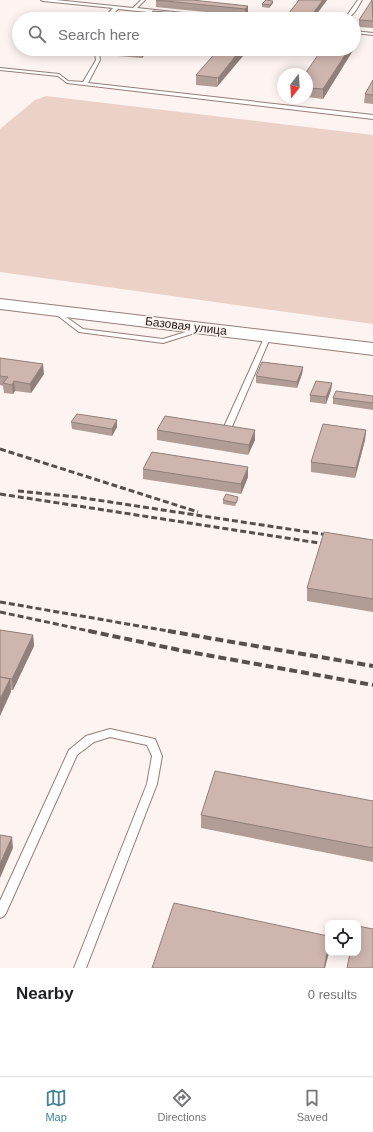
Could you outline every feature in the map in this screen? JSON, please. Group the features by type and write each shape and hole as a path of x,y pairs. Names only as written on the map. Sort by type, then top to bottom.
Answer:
{"street":[{"name":"Базовая улица","path":"0,304 373,349"}],"lane":[{"path":"43,0 163,12"},
{"path":"134,9 143,0"},
{"path":"352,12 360,0"},
{"path":"112,12 116,8"},
{"path":"361,33 373,34"},
{"path":"84,84 98,60 97,56"},
{"path":"0,69 59,76 67,82 373,117"},
{"path":"227,429 268,336"},
{"path":"0,913 73,753 90,739 110,733 151,742 157,756 152,784 80,968"}],"shaded area":[{"path":"46,96 373,135 373,324 0,272 0,129 35,100"}],"building":[{"path":"156,0 192,0 248,6 245,9"},
{"path":"266,0 273,1 270,5 262,4"},
{"path":"299,0 323,0 314,12 290,12"},
{"path":"372,0 373,21 361,20 361,17"},
{"path":"213,56 235,56 218,78 196,75"},
{"path":"317,56 344,56 323,89 313,88 313,68 309,68"},
{"path":"373,80 373,95 365,94"},
{"path":"0,358 43,364 30,384 14,381 12,385 3,383 8,377 0,376"},
{"path":"262,362 303,367 297,382 256,376"},
{"path":"316,381 332,383 326,397 310,395"},
{"path":"336,391 373,396 373,403 333,398"},
{"path":"77,414 117,420 112,429 71,422"},
{"path":"165,416 255,430 249,445 157,430"},
{"path":"323,424 366,430 356,468 311,462"},
{"path":"152,452 248,467 241,484 143,469"},
{"path":"226,494 238,497 236,503 223,500"},
{"path":"324,532 373,540 373,599 307,588"},
{"path":"0,630 33,635 12,679 0,677"},
{"path":"0,677 10,679 0,699"},
{"path":"215,771 373,801 373,848 201,815"},
{"path":"0,835 12,837 0,864"},
{"path":"174,903 325,935 325,956 326,956 324,968 152,968"},
{"path":"361,927 373,929 373,968 347,968 349,956 361,956"}],"railway":[{"path":"0,449 198,512"},
{"path":"18,491 77,497 335,536"},
{"path":"0,494 332,545"},
{"path":"0,602 174,632"},
{"path":"0,612 94,632"},
{"path":"89,631 184,651 373,685"},
{"path":"168,631 373,666"}]}
